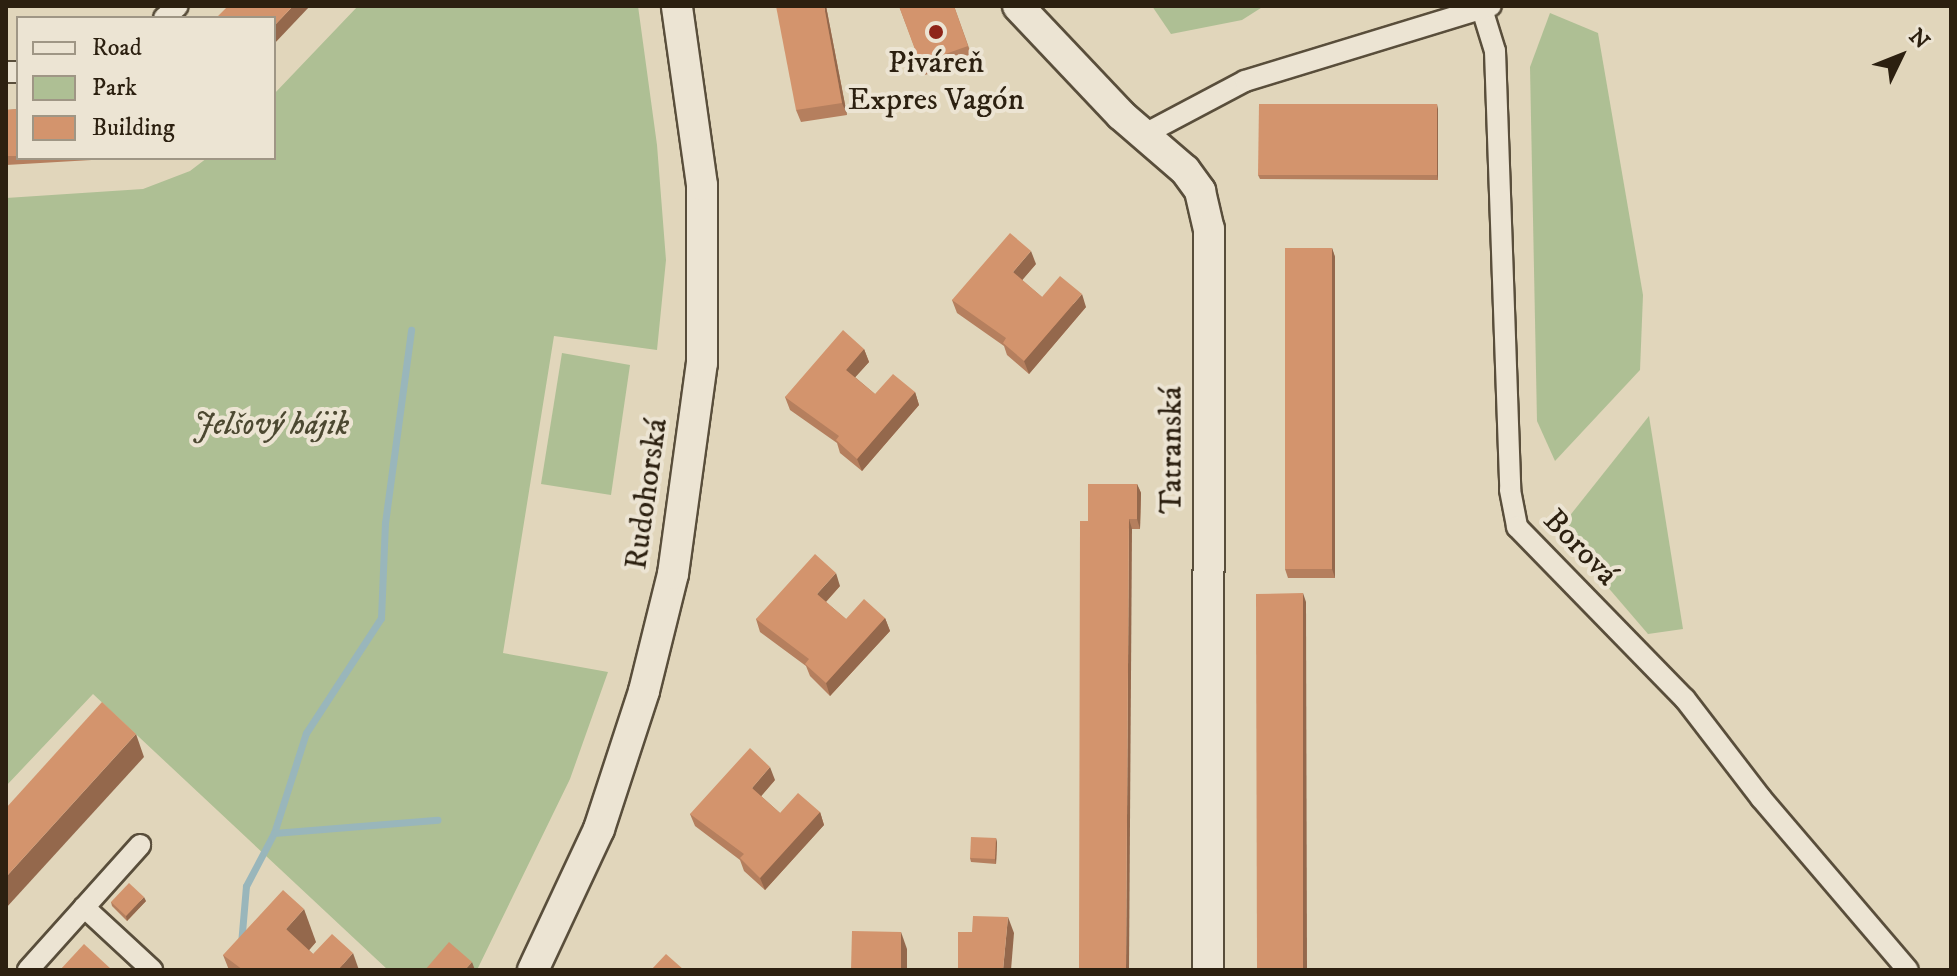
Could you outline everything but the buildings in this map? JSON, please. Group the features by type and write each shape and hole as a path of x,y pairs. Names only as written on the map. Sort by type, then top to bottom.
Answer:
{"street":[{"name":"Rudohorská","path":"533,970 599,829 644,691 673,574 702,363 702,185 677,6"},
{"name":"Tatranská","path":"1018,6 1185,170 1206,214 1208,970"},
{"path":"1145,134 1245,81 1486,8"},
{"name":"Borová","path":"1486,8 1495,51 1510,490 1517,527 1685,699 1761,798 1908,970"},
{"path":"28,970 140,845"},
{"path":"84,907 152,970"}],"green space":[{"name":"Jelšový hájik","path":"358,6 638,6 657,145 666,260 657,350 554,336 503,653 608,672 570,779 477,970 388,970 93,694 6,786 6,198 143,189 190,171 204,160 276,160 276,92"},
{"path":"1152,6 1264,6 1242,20 1171,34"},
{"path":"1550,13 1598,33 1643,295 1640,370 1555,461 1537,421 1530,67"},
{"path":"562,353 630,365 611,495 541,484"},
{"path":"1649,416 1683,629 1648,634 1569,542 1564,523"}],"waterway":[{"path":"274,833 306,733 381,618 385,523 411,330"},
{"path":"241,944 246,886 274,833 437,820"}],"place":[{"name":"Piváreň Expres Vagón","path":"936,32"}]}
